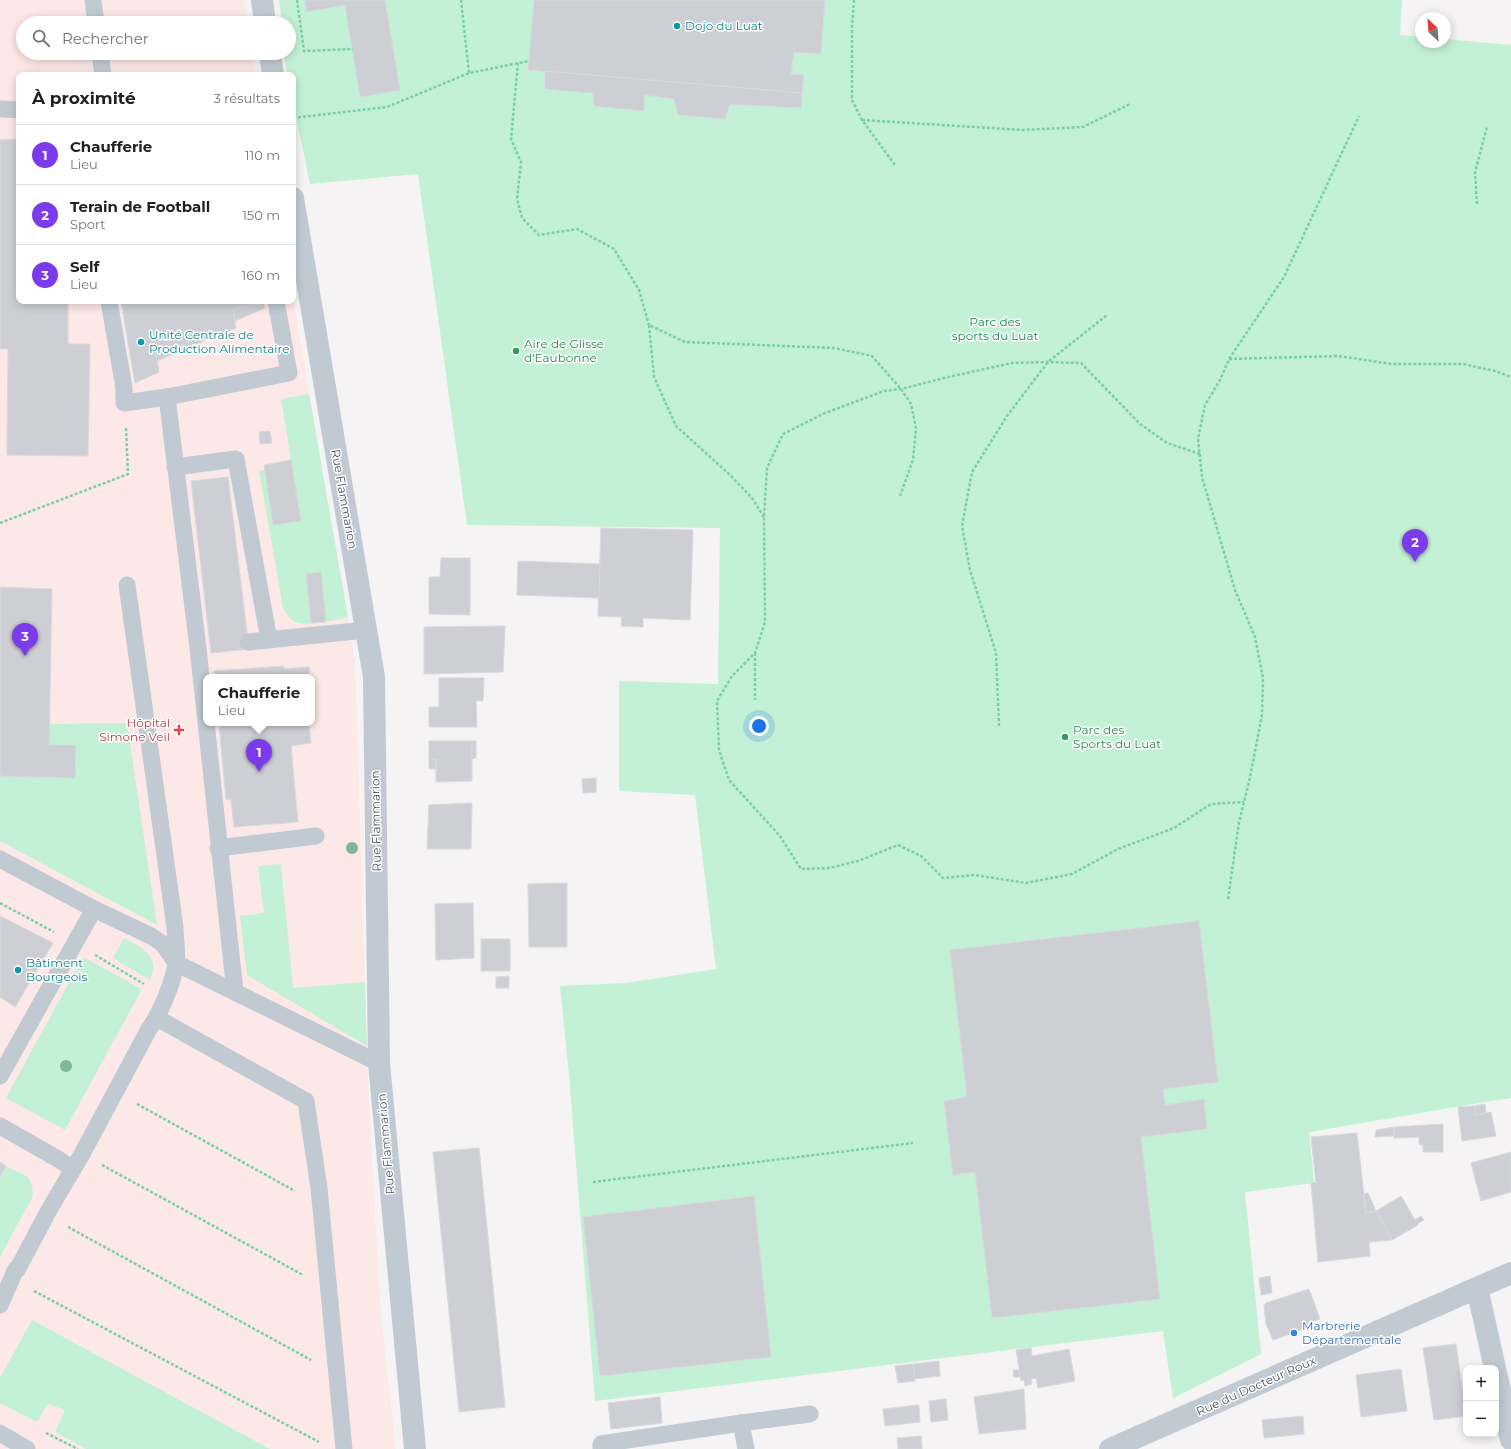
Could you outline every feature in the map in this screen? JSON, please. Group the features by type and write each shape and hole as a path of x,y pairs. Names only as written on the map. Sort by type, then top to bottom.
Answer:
{"street":[{"path":"262,0 264,16"},
{"path":"271,60 273,72"},
{"name":"Rue Flammarion","path":"296,216 374,677 379,1063 415,1449"},
{"name":"Rue du Docteur Roux","path":"1110,1449 1511,1273"},
{"path":"1477,1288 1494,1365"},
{"path":"1499,1386 1511,1440"}],"lane":[{"path":"93,0 95,16"},
{"path":"101,60 103,72"},
{"path":"0,109 16,110"},
{"path":"110,304 124,388 124,403 167,397 289,373 277,304"},
{"path":"167,397 175,467 204,647 206,674"},
{"path":"175,467 236,459 270,640"},
{"path":"0,1305 16,1269 17,1270 49,1210 82,1154 149,1029 157,1018 168,992 176,963 174,927 127,585"},
{"path":"248,642 366,630"},
{"path":"210,726 218,848 235,992"},
{"path":"218,848 316,836"},
{"path":"0,859 94,909 151,936 163,944 176,963 379,1063"},
{"path":"0,1076 94,909"},
{"path":"157,1018 306,1101 320,1205 344,1449"},
{"path":"0,1126 73,1169"},
{"path":"601,1446 741,1423 810,1414"},
{"path":"741,1423 746,1449"},
{"path":"0,1433 27,1449"}],"path":[{"path":"297,0 304,51 353,49"},
{"path":"460,0 469,73"},
{"path":"854,0 852,27 852,100 862,120 894,165"},
{"path":"296,118 387,107 469,73 529,61"},
{"path":"518,63 511,139 521,162 517,199 522,218 539,235 577,229 614,249 639,290 649,325 654,377 676,426 728,473 752,498 764,517"},
{"path":"862,120 1022,130 1083,127 1130,104"},
{"path":"1228,899 1239,822 1262,715 1263,678 1255,637 1235,590 1202,477 1198,438 1205,405 1220,380 1229,359 1284,277 1359,116"},
{"path":"1478,204 1475,172 1487,127"},
{"path":"999,726 996,653 970,570 962,526 972,472 1007,416 1048,362 1107,315"},
{"path":"649,325 685,342 834,348 872,356 901,389 911,404 916,428 913,460 900,496"},
{"path":"1229,359 1338,356 1391,364 1463,364 1496,371 1511,377"},
{"path":"755,700 755,653 765,622 764,517 767,468 783,434 825,413 884,391 901,389 1012,363 1080,363 1140,424 1167,443 1200,454"},
{"path":"0,524 128,474 124,403"},
{"path":"755,653 732,676 717,701 719,750 729,780 780,836 801,869 829,868 858,861 898,845 921,856 943,878 974,875 1026,883 1072,874 1118,849 1174,828 1211,804 1244,802"},
{"path":"115,1091 130,1101 320,1205"},
{"path":"593,1182 913,1143"},
{"path":"82,1154 329,1289"},
{"path":"49,1210 58,1222 336,1373"},
{"path":"16,1269 25,1286 325,1445"}],"shaded area":[{"name":"Hôpital Simone Veil","path":"0,0 243,0 246,16 16,16 16,60 253,60 255,72 16,72 16,304 294,304 355,662 368,1089 381,1318 396,1449 0,1449"}],"green space":[{"name":"Parc des Sports du Luat","path":"279,0 1402,0 1400,35 1415,36 1415,48 1451,48 1451,40 1511,45 1511,1098 1309,1132 1314,1183 1245,1192 1261,1354 1173,1398 1163,1331 595,1401 569,1075 560,986 626,983 716,969 695,795 619,791 619,681 718,684 720,528 467,525 418,174 310,184 296,116 296,72 287,72 285,60 296,60 296,16 281,16"},
{"path":"309,394 348,617 337,620 303,624 293,621 283,608 259,471 264,470 264,465 291,460 281,399"},
{"path":"127,723 157,925 0,841 0,776 75,778 76,745 49,745 49,724"},
{"path":"281,864 293,988 365,982 367,1046 247,975 240,916 264,913 258,866"},
{"path":"124,938 148,953 153,964 153,971 150,980 113,958"},
{"path":"83,957 142,989 65,1130 6,1098"},
{"path":"6,1166 28,1177 32,1185 33,1196 0,1257 0,1177"},
{"path":"32,1320 270,1449 86,1449 55,1432 65,1410 48,1404 37,1422 0,1403 0,1378"}],"building":[{"path":"305,0 385,0 400,90 360,97 345,5 306,12"},
{"name":"Dojo du Luat","path":"534,0 825,0 821,54 794,52 791,74 804,75 802,93 528,70"},
{"path":"545,71 802,93 801,108 730,104 725,119 678,115 674,99 644,95 644,111 594,106 593,93 545,89"},
{"path":"16,139 16,304 68,304 68,344 90,344 88,456 7,455 8,349 0,349 0,140"},
{"name":"Unité Centrale de Production Alimentaire","path":"122,304 259,304 233,309 236,328 189,347 186,331 153,337 159,372 135,383"},
{"path":"259,304 264,304 265,308 235,321 233,309"},
{"path":"186,331 189,347 157,361 153,337"},
{"path":"270,431 272,443 260,444 259,432"},
{"path":"291,460 301,521 273,525 264,465"},
{"path":"228,477 249,649 211,653 191,481"},
{"path":"601,528 693,530 690,620 643,618 643,627 621,626 622,617 598,616"},
{"path":"441,558 470,558 470,615 429,614 429,577 440,577"},
{"path":"518,561 600,564 599,598 517,595"},
{"path":"321,572 326,622 311,623 306,574"},
{"path":"0,587 52,589 49,745 76,745 75,778 0,776"},
{"path":"505,626 503,672 424,674 424,627"},
{"path":"284,666 284,669 309,667 310,674 214,674 214,671"},
{"path":"439,678 484,678 483,701 476,701 477,727 429,727 429,707 439,707"},
{"path":"219,726 309,726 311,743 291,746 298,822 234,827 231,799 226,800"},
{"path":"429,741 472,741 472,781 436,782 436,760 429,760"},
{"path":"472,741 476,741 476,758 472,759"},
{"path":"429,760 436,760 436,769 429,769"},
{"path":"596,778 596,792 583,793 582,779"},
{"path":"472,803 471,849 427,849 429,805"},
{"path":"567,883 567,947 529,947 528,884"},
{"path":"473,903 474,958 436,960 435,904"},
{"name":"Bâtiment Bourgeois","path":"0,916 53,943 15,1007 0,997"},
{"path":"1199,921 1218,1082 1163,1089 1165,1105 1204,1099 1207,1129 1141,1137 1160,1299 992,1318 975,1172 953,1175 944,1101 967,1097 950,950"},
{"path":"481,939 510,939 510,971 481,971"},
{"path":"509,976 509,988 496,988 496,977"},
{"path":"1485,1104 1486,1113 1475,1115 1474,1106"},
{"path":"1474,1106 1475,1115 1491,1112 1496,1136 1462,1141 1458,1107"},
{"path":"1443,1124 1443,1152 1423,1152 1423,1145 1419,1145 1419,1137 1394,1138 1394,1127"},
{"path":"1394,1127 1394,1136 1375,1137 1376,1130"},
{"path":"1357,1133 1366,1213 1376,1211 1392,1240 1369,1242 1370,1256 1318,1262 1311,1183 1316,1183 1311,1137"},
{"path":"479,1148 505,1407 459,1412 433,1152"},
{"path":"1511,1152 1511,1192 1481,1201 1471,1163"},
{"path":"0,1162 6,1166 0,1177"},
{"path":"1368,1193 1376,1211 1366,1213 1364,1194"},
{"path":"754,1196 771,1357 600,1376 583,1217"},
{"path":"1401,1196 1415,1220 1421,1216 1424,1220 1392,1240 1376,1211"},
{"path":"1270,1276 1272,1293 1261,1295 1259,1278"},
{"path":"1309,1289 1320,1319 1308,1323 1310,1327 1273,1340 1266,1324 1264,1306 1266,1303"},
{"path":"1456,1344 1463,1394 1463,1416 1434,1420 1423,1348"},
{"path":"1031,1348 1032,1356 1069,1349 1075,1381 1038,1388 1036,1378 1031,1379 1032,1384 1025,1386 1024,1380 1021,1381 1016,1350"},
{"path":"939,1361 940,1376 914,1379 913,1364"},
{"path":"913,1364 915,1381 898,1383 895,1366"},
{"path":"1401,1369 1407,1411 1361,1417 1356,1375"},
{"path":"1013,1370 1019,1370 1020,1377 1014,1377"},
{"path":"1024,1389 1026,1429 979,1434 974,1397"},
{"path":"660,1397 662,1423 611,1429 608,1403"},
{"path":"946,1399 948,1420 931,1422 929,1401"},
{"path":"919,1405 920,1422 885,1426 883,1409"},
{"path":"1303,1416 1304,1434 1264,1438 1262,1420"},
{"path":"921,1436 922,1449 898,1449 897,1438"}],"place":[{"name":"Dojo du Luat","path":"677,26"},
{"name":"Unité Centrale de Production Alimentaire","path":"141,342"},
{"name":"Aire de Glisse d'Eaubonne","path":"516,351"},
{"name":"Terain de Football","path":"1415,562"},
{"name":"Self","path":"25,656"},
{"name":"Hôpital Simone Veil","path":"179,730"},
{"name":"Parc des Sports du Luat","path":"1065,737"},
{"name":"Chaufferie","path":"259,772"},
{"name":"Bâtiment Bourgeois","path":"18,970"},
{"name":"Marbrerie Départementale","path":"1294,1333"}],"park label":[{"name":"Parc des sports du Luat","path":"995,329"}]}
